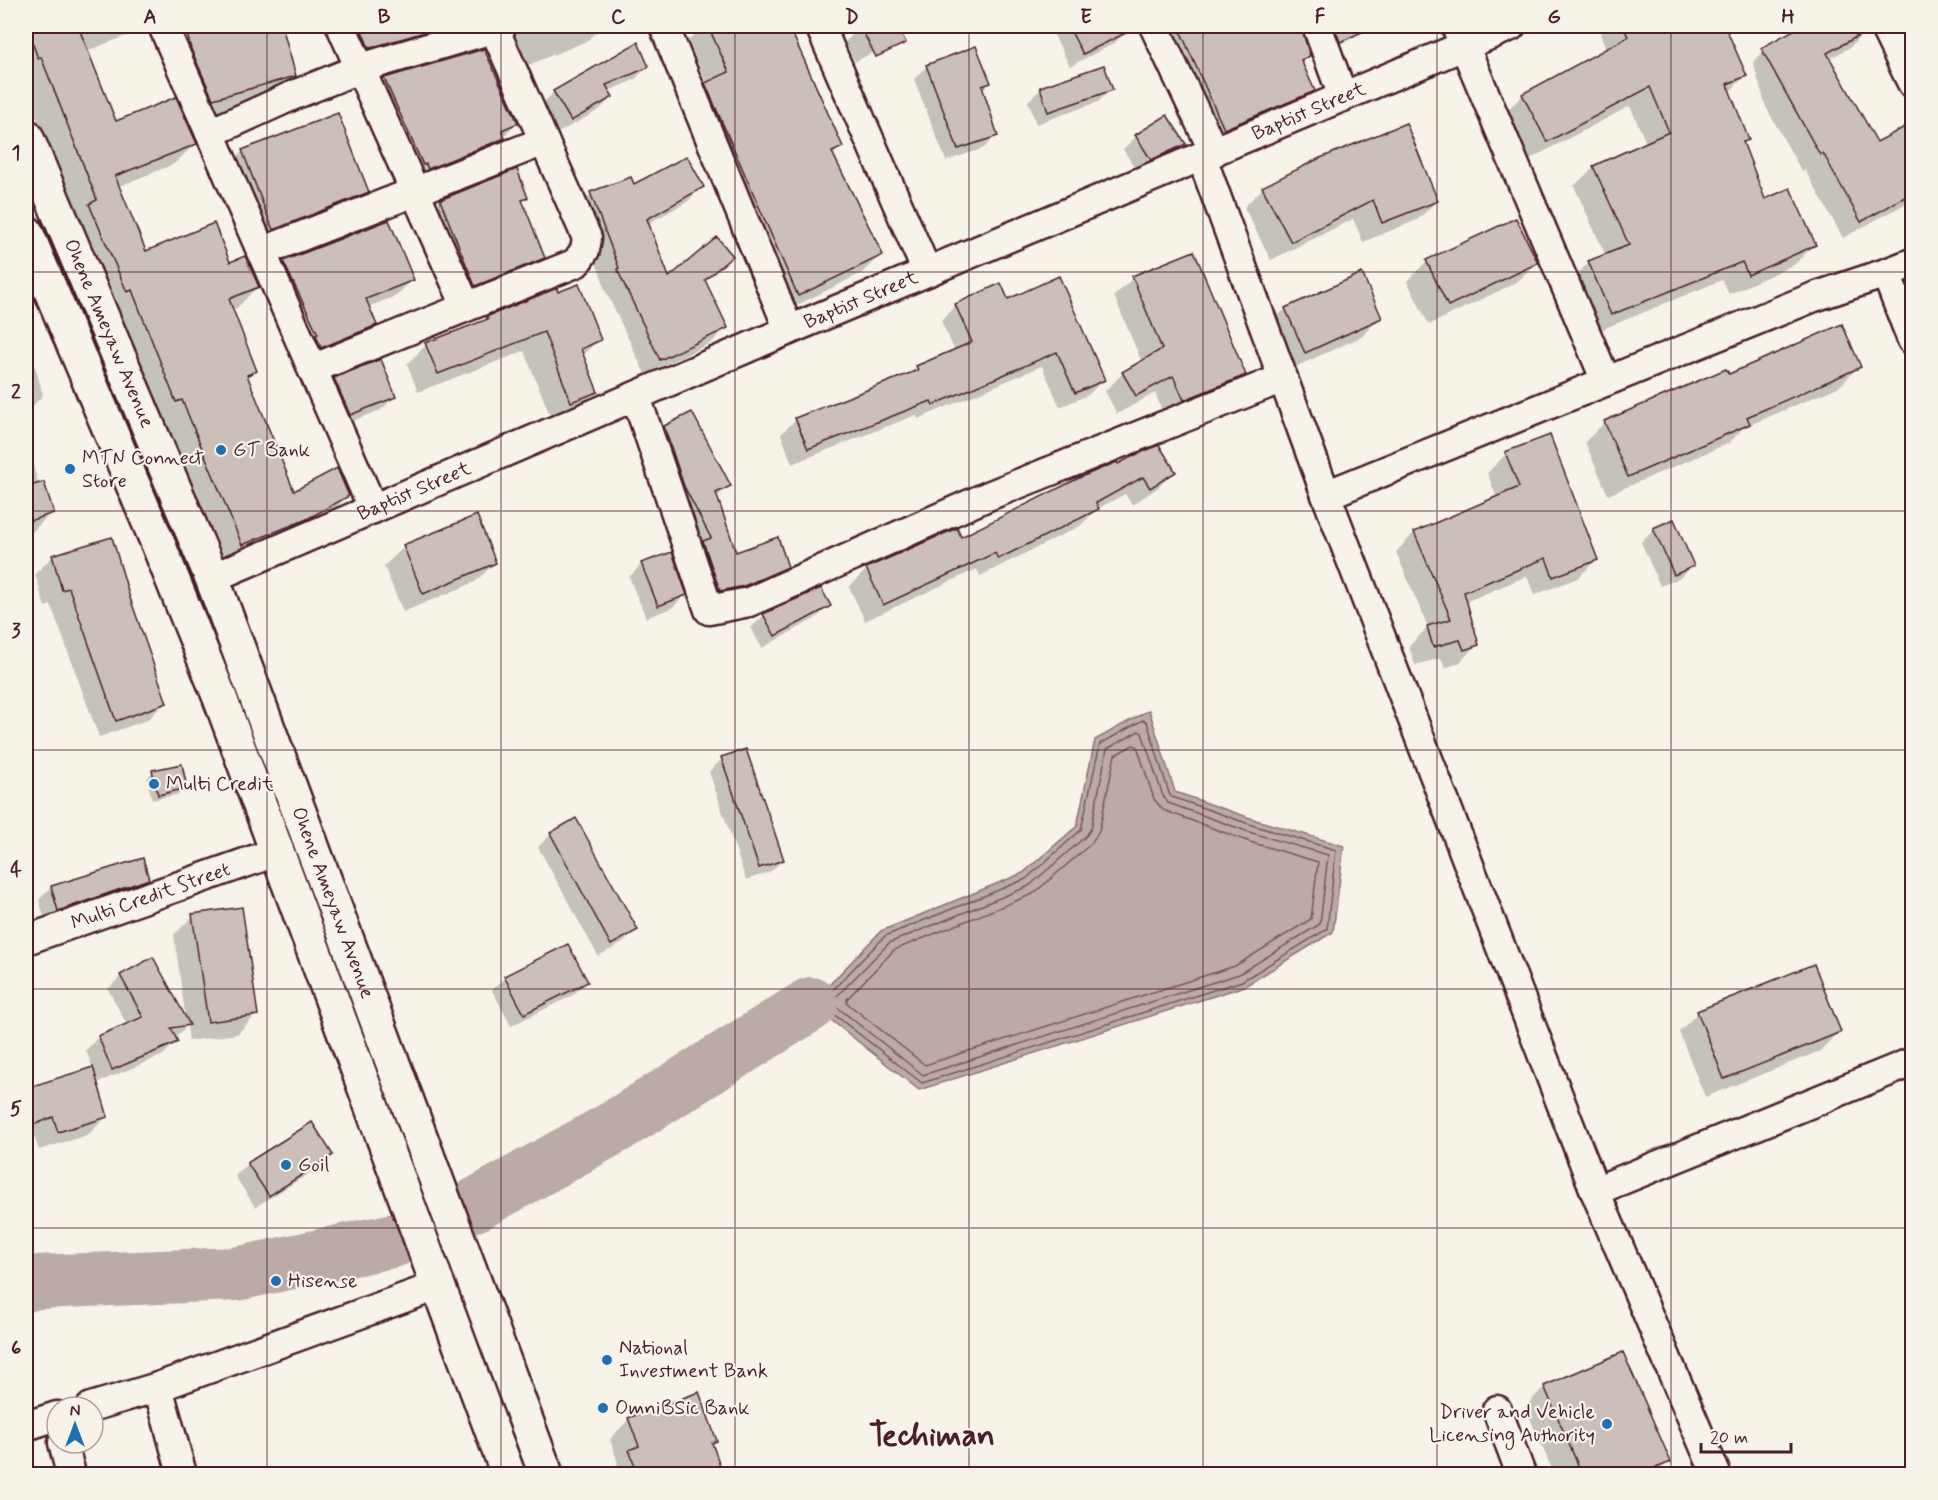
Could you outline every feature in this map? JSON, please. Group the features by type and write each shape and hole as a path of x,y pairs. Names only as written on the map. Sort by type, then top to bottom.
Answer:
{"highway":[{"name":"Ohene Ameyaw Avenue","path":"26,136 212,578 546,1474"},
{"name":"Ohene Ameyaw Avenue","path":"26,232 220,698 508,1474"},
{"path":"339,1019 372,1008"},
{"path":"394,1170 428,1159"},
{"path":"474,1385 508,1375"}],"street":[{"path":"163,26 373,509"},
{"path":"341,26 362,68 466,306"},
{"path":"210,133 294,95 362,68 496,26 587,238 585,250 576,263 312,369"},
{"path":"664,26 789,330"},
{"path":"820,26 927,272"},
{"path":"1154,26 1208,155 1283,378 1326,495 1595,1191 1716,1474"},
{"path":"1317,26 1343,97"},
{"name":"Baptist Street","path":"212,578 789,330 1343,97 1459,36 1511,26"},
{"path":"1884,26 1912,84"},
{"path":"1459,36 1606,381"},
{"path":"261,252 544,141"},
{"path":"1326,495 1814,297 1912,263"},
{"path":"1886,273 1912,340"},
{"path":"636,397 709,610 749,602 988,496 1283,378"},
{"name":"Multi Credit Street","path":"26,940 276,852"},
{"path":"1595,1191 1912,1062"},
{"path":"105,1403 158,1387 437,1286"},
{"path":"158,1387 182,1474"},
{"path":"1497,1410 1521,1474"},
{"path":"26,1426 45,1420"},
{"path":"66,1455 71,1474"}],"water":[{"path":"1149,710 1175,792 1256,820 1344,846 1333,932 1245,986 919,1090 811,1004 881,931 1023,873 1077,826 1095,740"}],"building":[{"path":"26,26 78,26 116,121 176,97 197,144 115,176 146,251 214,223 230,262 245,256 259,287 229,299 257,371 247,375 294,491 337,468 349,496 307,519 242,545 182,400 176,402 132,290 127,292 89,204 97,200 41,57 38,58"},
{"path":"185,26 282,26 296,76 213,99 191,49"},
{"path":"360,26 446,26 369,48"},
{"path":"708,26 789,26 843,147 832,152 883,255 798,296 705,83 729,72"},
{"path":"860,26 897,26 906,43 876,57"},
{"path":"1068,26 1138,26 1138,27 1083,54"},
{"path":"1178,26 1301,26 1310,56 1301,60 1315,91 1224,129"},
{"path":"1334,26 1375,26 1340,42"},
{"path":"1623,26 1725,26 1747,76 1727,84 1749,140 1743,142 1765,199 1790,188 1816,245 1748,275 1742,262 1611,315 1588,261 1629,245 1593,166 1669,132 1650,87 1547,142 1522,94 1628,37"},
{"path":"1801,26 1868,26 1869,30 1827,53 1877,142 1912,123 1912,193 1861,222 1823,153 1820,155 1761,48"},
{"path":"638,42 649,67 606,85 613,97 571,121 553,91"},
{"path":"976,46 991,83 982,86 998,136 958,149 926,65"},
{"path":"484,49 518,123 502,130 505,138 428,169 426,164 423,165 384,78"},
{"path":"1104,65 1113,90 1048,112 1040,87"},
{"path":"338,113 369,192 273,230 242,150"},
{"path":"1167,115 1186,144 1151,160 1135,135"},
{"path":"1406,123 1438,201 1382,223 1373,200 1291,242 1262,187 1318,159"},
{"path":"687,156 704,187 647,219 669,277 717,237 733,256 705,280 728,328 660,360 617,269 619,268 590,192 631,177 634,184"},
{"path":"517,169 528,198 522,200 545,258 475,286 440,200"},
{"path":"1516,218 1538,263 1448,306 1426,260"},
{"path":"389,220 414,280 366,299 377,325 321,348 316,335 318,334 283,261"},
{"path":"1194,251 1246,375 1184,400 1173,376 1136,396 1122,372 1162,349 1132,276"},
{"path":"1362,273 1382,318 1305,353 1285,308"},
{"path":"1059,276 1105,380 1075,393 1057,352 933,405 931,401 808,449 795,418 918,370 916,366 972,342 955,304 1001,283 1008,299"},
{"path":"579,284 601,340 581,349 598,392 571,402 544,332 438,374 425,343 488,319 486,317 557,288 558,292"},
{"path":"1842,324 1861,367 1747,417 1750,424 1628,477 1604,421 1726,369 1729,374"},
{"path":"381,359 396,397 350,415 334,378"},
{"path":"692,412 731,486 716,493 736,552 778,537 788,567 744,586 720,591 703,541 711,538 684,486 664,426"},
{"path":"1550,435 1598,560 1553,577 1546,558 1464,592 1479,645 1464,650 1460,640 1433,647 1427,626 1451,619 1414,532 1519,487 1505,452"},
{"path":"1159,445 1176,472 1150,488 1143,477 1096,503 1099,509 998,559 995,553 883,605 866,568 957,528 961,537 1081,477 1117,462 1118,464"},
{"path":"44,482 54,513 26,522 26,487"},
{"path":"477,515 496,563 423,594 403,545"},
{"path":"1674,519 1694,566 1674,575 1653,528"},
{"path":"112,537 129,595 167,703 116,721 69,588 62,590 52,555"},
{"path":"672,552 687,595 658,606 641,563"},
{"path":"821,588 831,606 775,636 763,614"},
{"path":"746,749 784,860 759,868 721,757"},
{"path":"182,764 187,788 158,795 152,770"},
{"path":"576,818 638,930 611,945 550,833"},
{"path":"143,858 149,879 58,911 51,886"},
{"path":"242,907 258,1015 208,1022 192,914"},
{"path":"568,944 588,982 524,1014 504,976"},
{"path":"153,957 190,1025 171,1028 178,1042 112,1070 98,1036 143,1017 120,975"},
{"path":"1814,964 1841,1032 1724,1079 1697,1011"},
{"path":"93,1067 108,1117 58,1132 53,1117 26,1128 26,1088"},
{"path":"312,1122 333,1155 269,1196 247,1163"},
{"name":"Driver and Vehicle Licensing Authority","path":"1623,1352 1671,1462 1641,1474 1582,1474 1544,1386"},
{"path":"699,1392 717,1441 712,1443 721,1468 704,1474 638,1474 629,1450 639,1446 628,1418"}],"waterway":[{"path":"475,1205 613,1128 811,1004"},
{"path":"26,1285 37,1282 236,1274 395,1240"}],"place":[{"name":"GT Bank","path":"221,450"},
{"name":"MTN Connect Store","path":"70,469"},
{"name":"Multi Credit","path":"154,784"},
{"name":"Goil","path":"286,1165"},
{"name":"Hisense","path":"276,1281"},
{"name":"National Investment Bank","path":"607,1360"},
{"name":"OmniBSic Bank","path":"603,1408"},
{"name":"Driver and Vehicle Licensing Authority","path":"1607,1424"}],"district":[{"name":"Techiman","path":"932,1436"}]}
